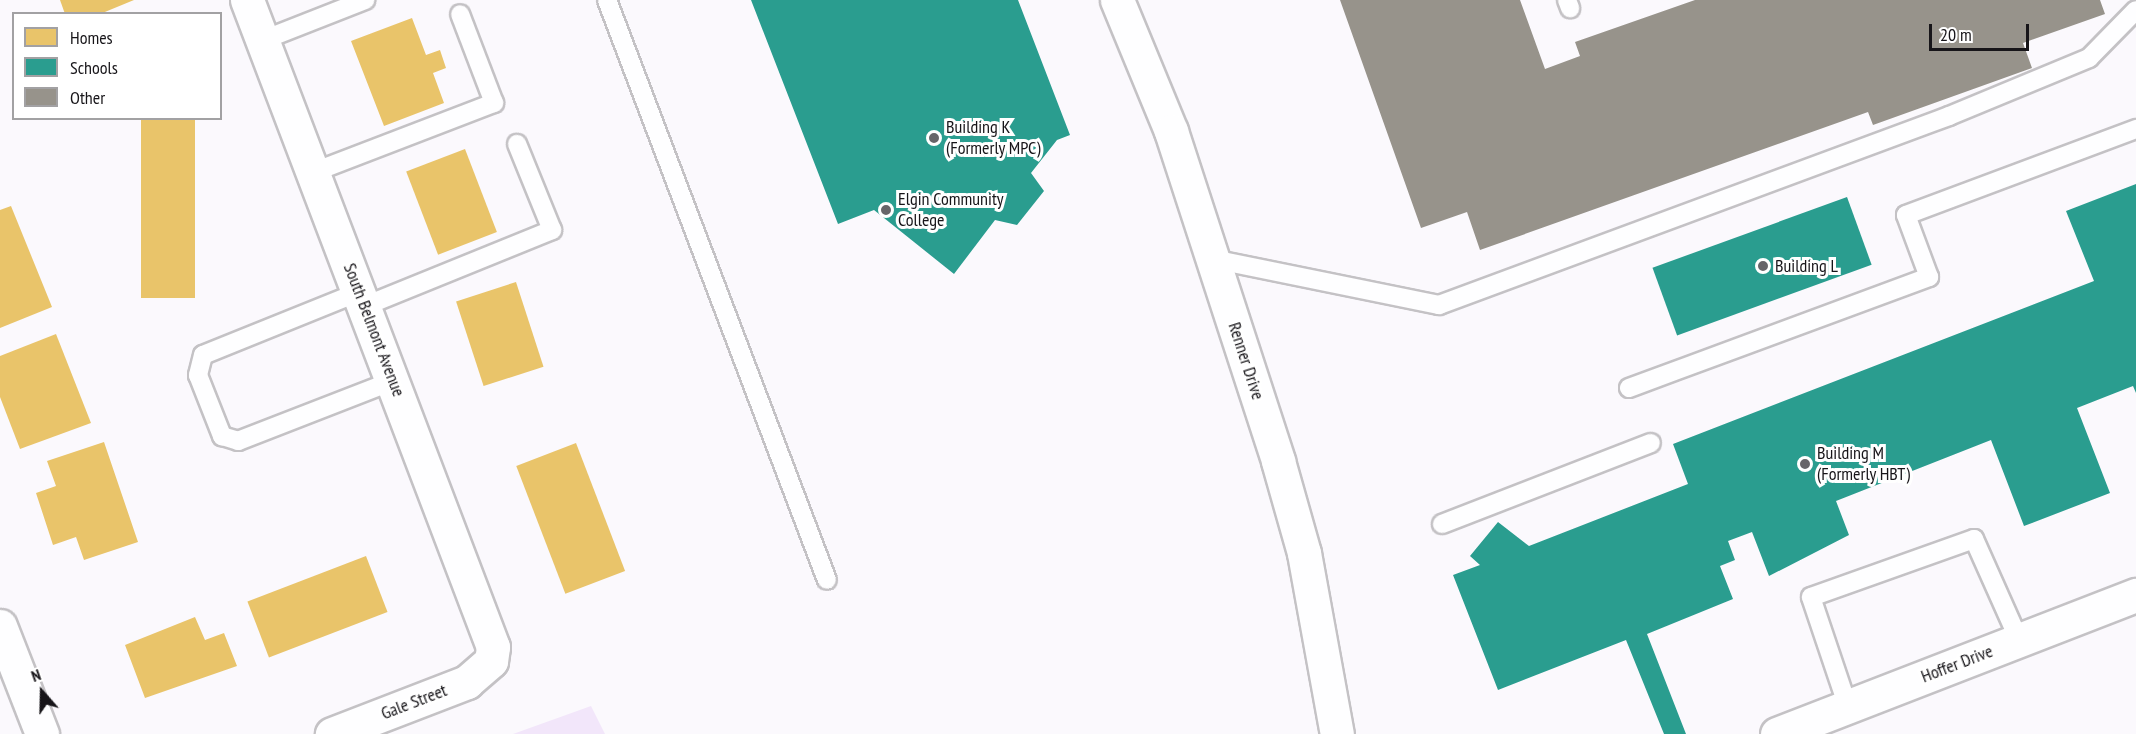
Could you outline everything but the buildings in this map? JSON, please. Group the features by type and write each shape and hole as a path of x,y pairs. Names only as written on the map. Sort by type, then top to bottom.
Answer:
{"street":[{"name":"South Belmont Avenue","path":"247,0 489,634 491,661"},
{"name":"Renner Drive","path":"1117,0 1172,131 1304,554 1337,734"},
{"name":"Hoffer Drive","path":"1777,734 2136,595"},
{"path":"0,627 42,734"},
{"name":"Gale Street","path":"332,734 466,682 491,661"}],"lane":[{"path":"262,40 365,0"},
{"path":"607,0 827,580"},
{"path":"1213,259 1439,304 2078,63 2136,10"},
{"path":"314,172 494,103 460,14"},
{"path":"1629,388 1929,277 1906,215 2136,129"},
{"path":"393,381 238,441 222,436 198,375 203,356 552,230 516,144"},
{"path":"1442,524 1651,443"},
{"path":"1848,707 1811,597 1974,539 2019,640"}],"shaded area":[{"path":"591,706 605,734 513,734"}],"place":[{"name":"Building K (Formerly MPC)","path":"934,138"},
{"name":"Elgin Community College","path":"886,210"},
{"name":"Building L","path":"1763,266"},
{"name":"Building M (Formerly HBT)","path":"1805,464"}]}
